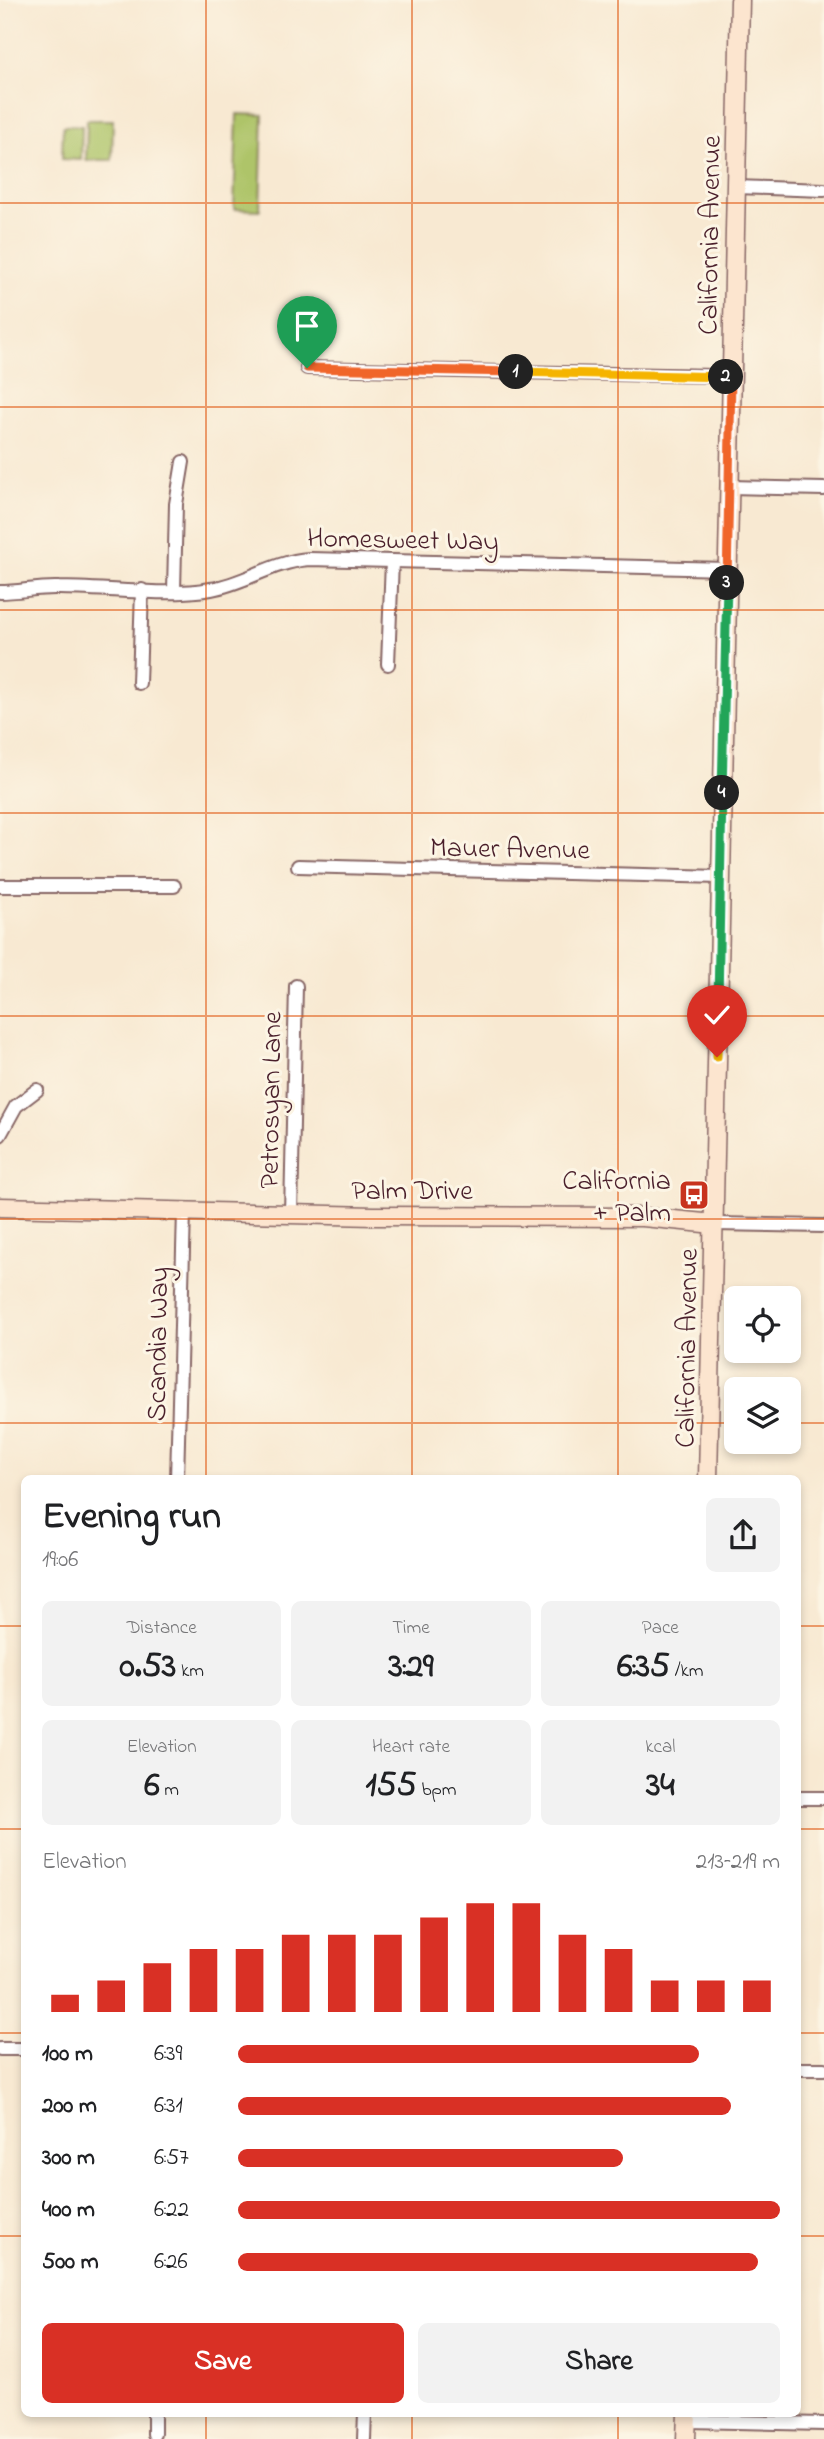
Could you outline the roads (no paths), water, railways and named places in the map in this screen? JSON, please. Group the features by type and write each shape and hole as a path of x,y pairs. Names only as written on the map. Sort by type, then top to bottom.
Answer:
{"street":[{"name":"California Avenue","path":"708,1475 740,0"},
{"path":"736,187 824,190"},
{"path":"307,368 731,378"},
{"path":"174,592 176,504 183,462"},
{"path":"729,487 824,489"},
{"name":"Homesweet Way","path":"0,592 58,587 174,592 212,589 231,584 267,568 298,560 727,569"},
{"path":"388,664 392,561"},
{"path":"139,683 142,590"},
{"name":"Mauer Avenue","path":"298,866 721,877"},
{"path":"0,886 174,886"},
{"name":"Petrosyan Lane","path":"292,1214 296,986"},
{"path":"0,1135 16,1106 37,1090"},
{"name":"Palm Drive","path":"0,1207 292,1214 643,1217 714,1224 824,1226"},
{"name":"Scandia Way","path":"177,1475 184,1211"},
{"path":"801,1798 824,1798"},
{"path":"0,2049 21,2049"},
{"path":"801,2069 824,2069"},
{"path":"154,2417 154,2434"},
{"path":"364,2439 365,2417"},
{"path":"686,2425 824,2424"}],"place":[{"name":"California + Palm","path":"694,1195"}]}
